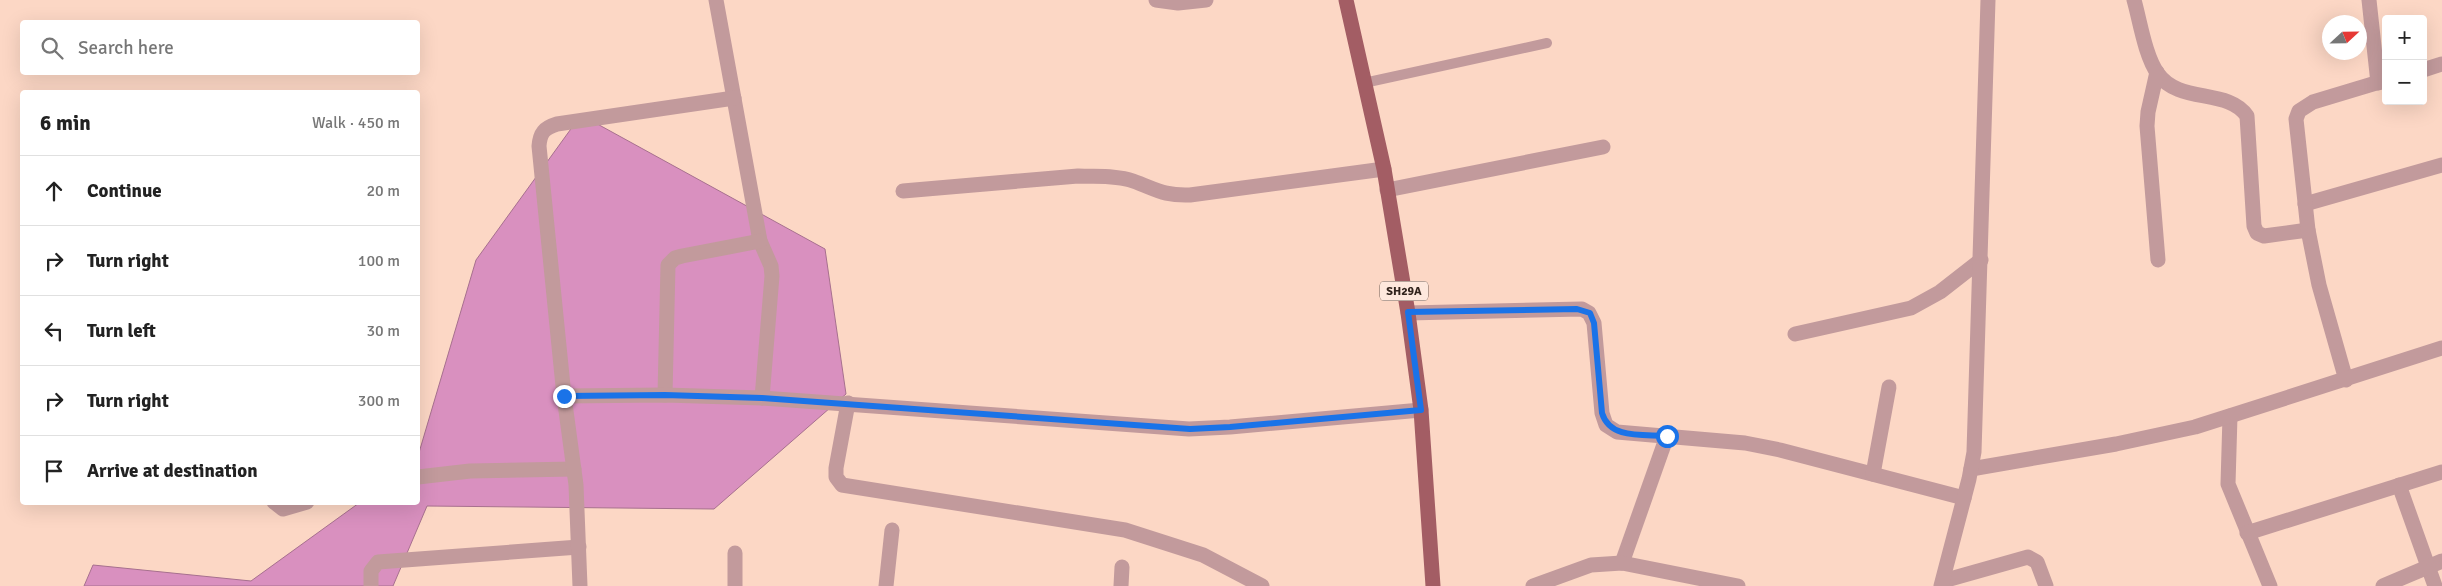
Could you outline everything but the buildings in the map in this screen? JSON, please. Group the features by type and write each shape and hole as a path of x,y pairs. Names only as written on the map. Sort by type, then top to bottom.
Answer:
{"main road":[{"name":"SH29A","path":"1346,0 1384,168 1408,312 1421,410 1433,586"}],"street":[{"path":"716,0 760,240 771,266 772,276 762,398"},
{"path":"1156,0 1178,3 1206,0"},
{"path":"1942,584 1971,469 1976,425 1988,0"},
{"path":"2134,0 2157,72 2164,82 2174,88 2229,103 2243,110 2247,116 2254,226 2257,234 2264,236 2308,230"},
{"path":"2346,380 2319,285 2308,230 2296,119 2299,111 2313,102 2382,82 2369,0"},
{"path":"2427,69 2442,64"},
{"path":"2157,72 2148,112 2147,126 2158,260"},
{"path":"580,586 577,492 564,396 539,146 543,130 556,124 734,98"},
{"path":"1387,190 1603,147"},
{"path":"2305,204 2442,165"},
{"path":"903,191 1078,176 1107,177 1132,181 1167,195 1190,195 1384,168"},
{"path":"665,395 668,265 675,258 682,256 760,240"},
{"path":"1795,334 1911,308 1940,292 1981,260"},
{"path":"1408,312 1586,310 1594,323 1602,413 1606,425 1617,432 1745,444 1780,450 1964,498"},
{"path":"1971,469 2116,444 2194,427 2442,348"},
{"path":"1873,474 1888,387"},
{"path":"564,396 665,395 848,402 1190,429 1421,410"},
{"path":"848,402 836,468 836,477 842,485 1125,530 1203,555 1262,586"},
{"path":"2230,416 2227,479 2247,533 2270,586"},
{"path":"1622,563 1667,436"},
{"path":"420,477 470,471 574,470"},
{"path":"2247,533 2442,472"},
{"path":"2399,486 2435,586"},
{"path":"278,505 283,508 295,505"},
{"path":"886,586 892,530"},
{"path":"371,586 371,571 378,562 579,547"},
{"path":"735,553 735,586"},
{"path":"1942,584 2028,558 2037,562 2046,586"},
{"path":"2383,586 2442,562"},
{"path":"1533,586 1592,565 1622,563 1738,586"},
{"path":"1121,586 1122,567"}],"lane":[{"path":"1364,83 1547,42"}],"shaded area":[{"path":"581,115 825,249 846,394 714,509 427,506 393,586 84,586 93,565 251,581 356,505 420,505 420,449 476,260"}],"route":[{"path":"564,396 665,395 848,402 1146,427 1190,429 1230,427 1421,410 1408,312 1582,309 1590,313 1594,323 1602,413 1606,425 1617,432 1667,436"}]}
